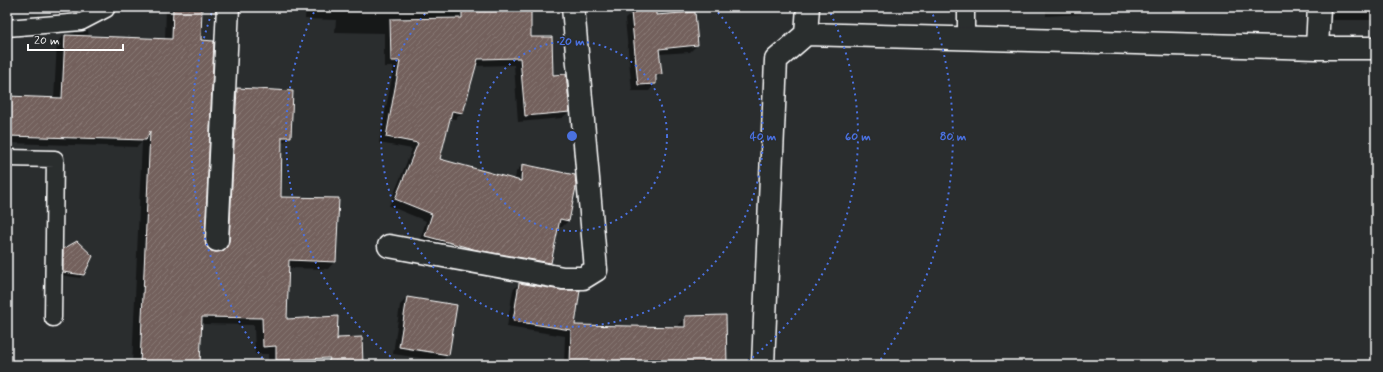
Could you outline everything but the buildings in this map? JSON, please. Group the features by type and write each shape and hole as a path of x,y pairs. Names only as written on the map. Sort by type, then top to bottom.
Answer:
{"street":[{"path":"217,240 228,7"},
{"path":"389,246 563,278 583,278 596,270 573,7"},
{"path":"806,34 808,7"},
{"path":"1317,48 1319,7"},
{"path":"763,365 776,60 806,34 1317,48 1376,48"}],"lane":[{"path":"7,28 81,22 106,9 107,7"},
{"path":"966,7 966,38"},
{"path":"7,158 55,159 54,318"}]}
